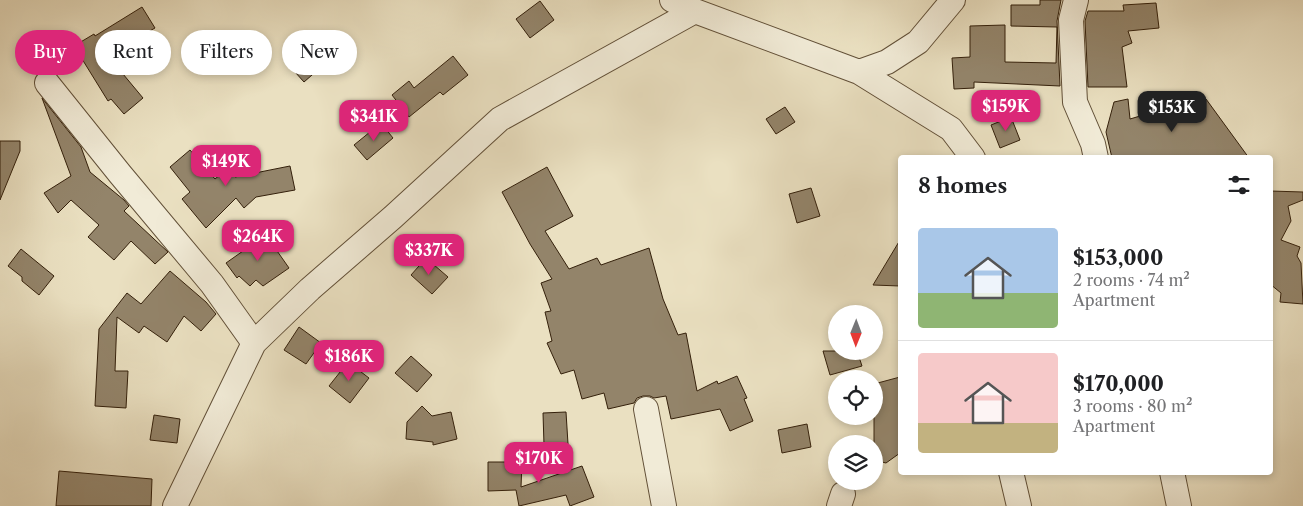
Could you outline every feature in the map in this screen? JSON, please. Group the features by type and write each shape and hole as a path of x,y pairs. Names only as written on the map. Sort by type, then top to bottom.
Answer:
{"street":[{"path":"672,0 694,11 859,72 951,130 971,155"},
{"path":"859,72 887,62 918,42 953,0"},
{"path":"1076,0 1071,20 1075,102 1093,144 1095,155"},
{"path":"175,506 254,343 310,289 393,217 500,119 694,11"},
{"path":"47,83 212,284 254,343"},
{"path":"646,409 664,506"},
{"path":"1012,475 1019,506"},
{"path":"1173,475 1179,506"}],"building":[{"path":"1040,0 1061,0 1057,21 1060,86 974,82 974,88 954,89 952,58 970,57 970,26 1005,25 1005,62 1056,63 1057,27 1011,26 1011,5 1040,5"},
{"path":"540,1 554,20 530,38 516,19"},
{"path":"1156,3 1159,28 1128,31 1132,43 1122,47 1127,87 1088,87 1085,21 1088,11 1124,11 1123,5"},
{"path":"142,7 155,28 152,30 105,30"},
{"path":"94,34 95,75 124,75 143,98 124,114 111,99 108,101 85,64 85,39"},
{"path":"453,56 468,75 443,95 440,92 409,117 392,95 409,81 414,88"},
{"path":"298,75 312,75 304,82"},
{"path":"1199,97 1206,99 1247,155 1111,155 1106,132 1114,102 1128,99 1130,119 1157,111 1165,103"},
{"path":"42,98 81,147 90,172 124,200 129,206 124,211 168,252 155,264 131,241 114,260 88,237 99,225 71,200 58,213 44,193 71,176"},
{"path":"785,107 795,122 776,134 766,119"},
{"path":"1011,117 1020,140 1000,148 991,125"},
{"path":"381,123 393,138 367,160 354,145"},
{"path":"0,141 20,141 20,151 0,200"},
{"path":"190,150 215,179 228,168 235,177 290,166 295,190 256,197 244,208 236,198 206,228 182,199 190,192 170,167"},
{"path":"547,167 573,216 545,231 569,269 597,258 601,265 649,248 663,299 678,335 686,333 697,391 717,381 718,384 737,376 747,398 744,399 753,421 730,431 720,409 671,419 666,396 654,398 643,396 637,398 634,403 608,409 604,393 582,399 574,370 561,374 547,343 552,341 545,312 551,311 541,283 552,279 530,244 502,192"},
{"path":"811,188 820,216 797,223 789,194"},
{"path":"1273,191 1303,192 1303,200 1288,206 1291,221 1281,240 1300,247 1297,256 1301,263 1303,304 1280,302 1281,293 1273,286"},
{"path":"258,231 275,248 289,268 263,286 256,280 250,286 239,276 237,278 226,263 243,251 240,248"},
{"path":"898,243 898,286 873,285"},
{"path":"21,249 54,276 39,295 22,281 22,277 8,266"},
{"path":"426,258 448,277 432,294 411,275"},
{"path":"170,271 206,302 216,314 201,331 184,316 167,342 144,326 139,333 117,317 115,371 128,371 126,408 95,406 99,329 127,293 141,304"},
{"path":"299,327 321,343 306,364 284,350"},
{"path":"823,351 828,351 828,360 860,360 862,366 848,370 829,370"},
{"path":"411,356 432,375 417,392 395,373"},
{"path":"348,362 369,378 350,403 329,386"},
{"path":"898,378 898,454 886,463 883,462 883,435 874,435 874,425 883,425 883,382"},
{"path":"422,406 432,416 451,412 457,439 433,445 433,442 406,439 407,422"},
{"path":"566,412 568,444 544,445 543,413"},
{"path":"154,415 180,419 177,443 150,440"},
{"path":"807,424 811,447 782,453 778,430"},
{"path":"488,462 522,462 521,487 582,466 594,497 570,506 566,495 519,506 516,490 488,491"},
{"path":"59,471 152,479 151,506 56,506"}]}
